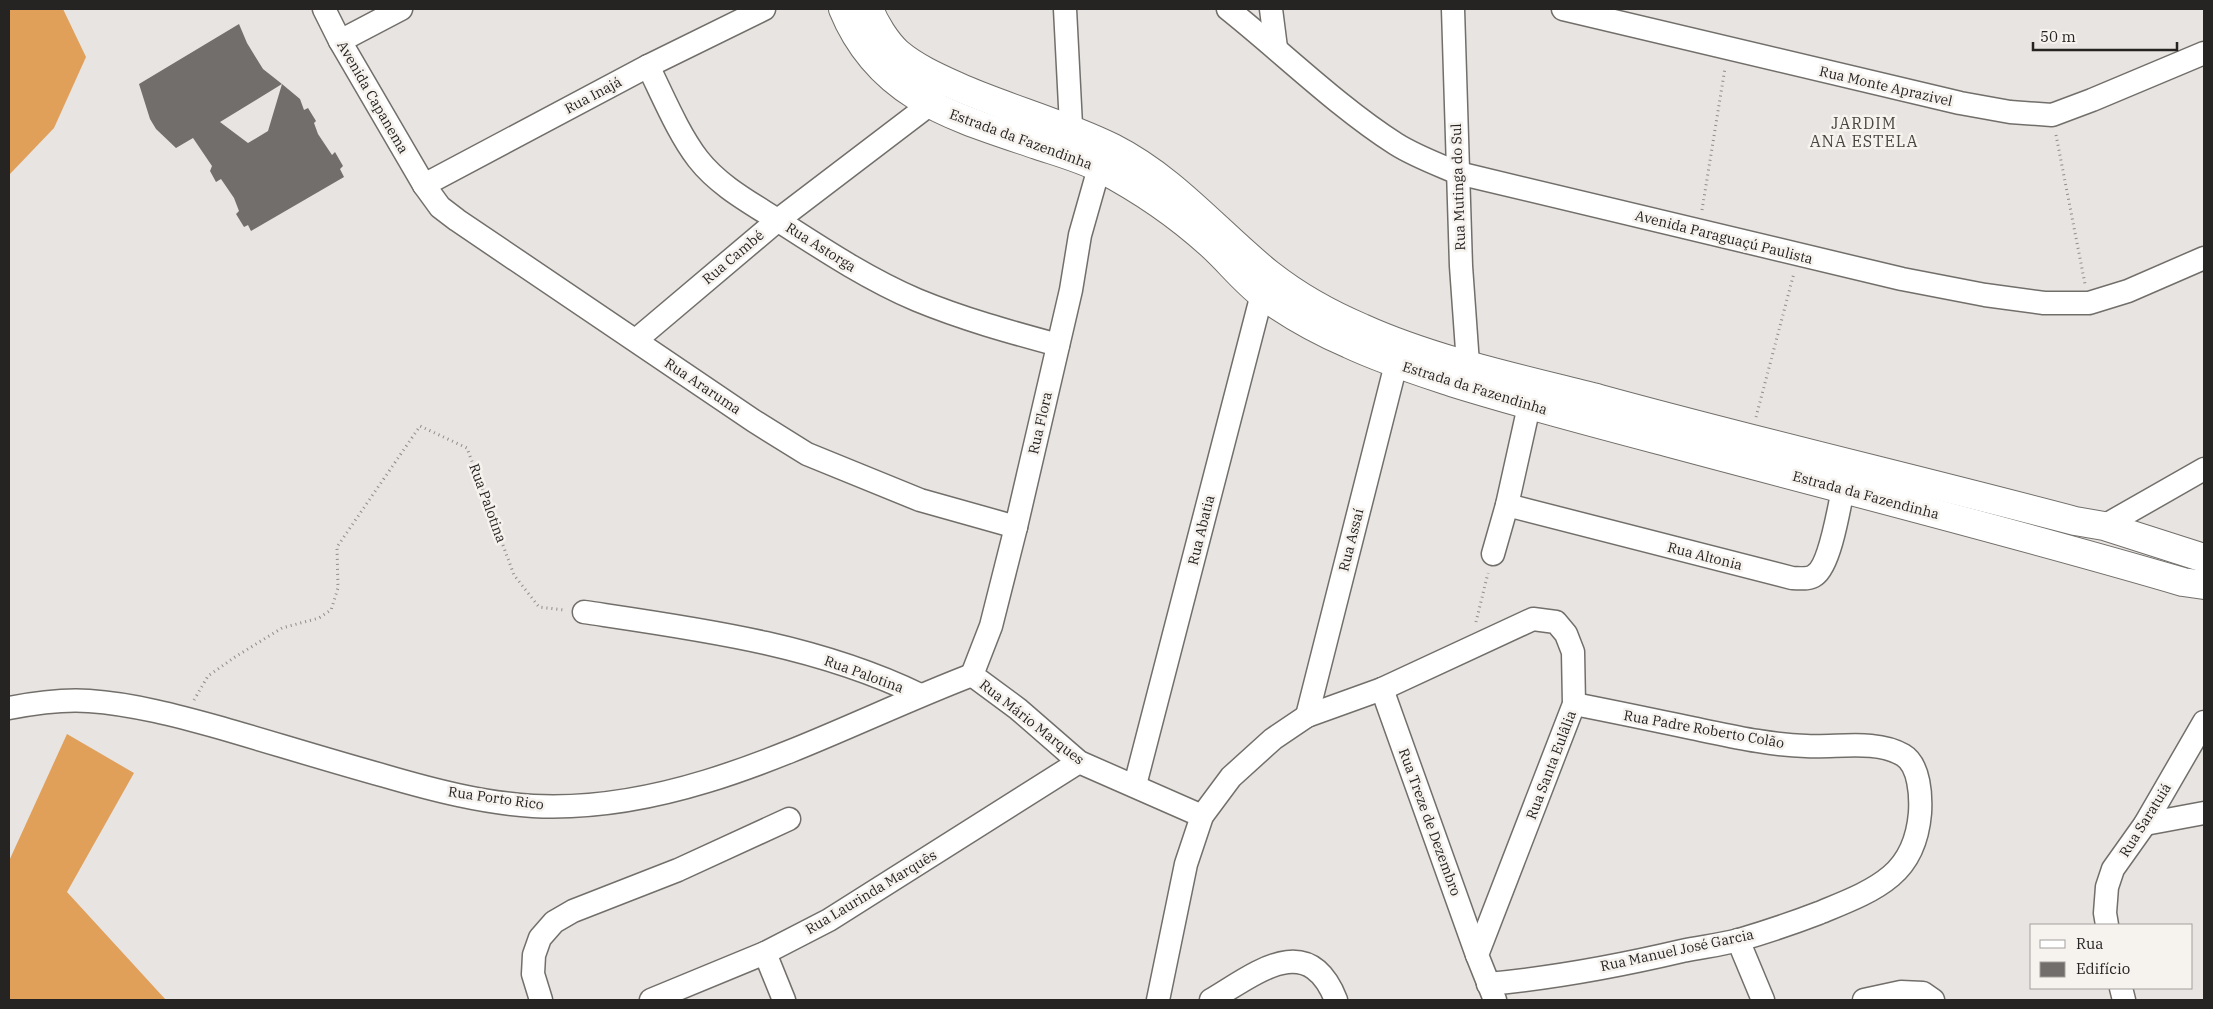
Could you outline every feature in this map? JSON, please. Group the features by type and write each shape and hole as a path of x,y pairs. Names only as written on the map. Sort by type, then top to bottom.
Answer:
{"main road":[{"name":"Estrada da Fazendinha","path":"843,9 858,41 881,68 902,87 929,105 1022,140 1072,143 1114,149 1177,190 1266,285 1363,329 1410,347 1468,364 1750,440 2074,521 2104,526 2204,558"},
{"name":"Estrada da Fazendinha","path":"869,9 880,30 896,51 916,66 1072,143 1099,168 1152,198 1179,217 1266,285 1323,333 1396,364 1529,406 2044,542 2182,582 2204,585"}],"street":[{"name":"Avenida Capanema","path":"324,9 340,41 424,184"},
{"path":"340,41 401,9"},
{"name":"Rua Inajá","path":"424,184 648,66 764,9"},
{"path":"1065,9 1072,143"},
{"name":"Avenida Paraguaçú Paulista","path":"1228,9 1362,120 1396,144 1424,159 1458,173 1799,256 1985,295 2044,303 2089,303 2128,291 2204,258"},
{"path":"1270,43 1271,9"},
{"name":"Rua Mutinga do Sul","path":"1453,9 1461,266 1468,364"},
{"name":"Rua Monte Aprazivel","path":"1562,9 1960,104 2010,112 2052,115 2204,53"},
{"name":"Rua Astorga","path":"648,66 698,159 718,180 832,256 917,300 988,326 1058,346"},
{"name":"Rua Cambé","path":"636,340 778,220 929,105"},
{"name":"Rua Flora","path":"972,675 991,626 1016,527 1071,290 1080,235 1099,168"},
{"name":"Rua Araruma","path":"424,184 440,207 457,220 754,421 807,454 920,500 1016,527"},
{"name":"Rua Abatia","path":"1135,785 1266,285"},
{"name":"Rua Assaí","path":"1307,716 1396,364"},
{"path":"1493,554 1507,505 1529,406"},
{"path":"2104,526 2204,469"},
{"name":"Rua Altonia","path":"1507,505 1792,578 1807,578 1816,575 1823,563 1833,538 1843,489"},
{"name":"Rua Palotina","path":"584,612 722,633 795,650 856,669 892,682 920,695"},
{"name":"Rua Santa Eulâlia","path":"1158,1000 1186,864 1202,816 1230,777 1272,739 1307,716 1382,688 1533,619 1556,622 1566,634 1573,652 1574,704 1477,955"},
{"name":"Rua Mário Marques","path":"972,675 1018,709 1079,762 1202,816"},
{"name":"Rua Porto Rico","path":"9,708 42,702 88,701 136,708 184,718 384,776 457,794 532,806 579,806 630,801 677,790 717,777 801,746 972,675"},
{"name":"Rua Treze de Dezembro","path":"1382,688 1477,955"},
{"name":"Rua Padre Roberto Colão","path":"1574,704 1752,740 1806,746 1859,745 1881,748 1904,756 1913,768 1917,780 1920,803 1919,830"},
{"name":"Rua Saratuiá","path":"2107,924 2105,913 2107,887 2113,869 2145,824 2204,722"},
{"name":"Rua Laurinda Marquês","path":"651,1000 765,953 829,920 1079,762"},
{"path":"2145,824 2204,813"},
{"path":"541,1000 533,974 534,955 540,938 554,922 573,911 670,873 789,819"},
{"name":"Rua Manuel José Garcia","path":"1491,992 1539,979 1738,940 1809,917 1869,890 1891,876 1910,852 1919,830"},
{"path":"1738,940 1763,1000"},
{"path":"765,953 784,1000"},
{"path":"1477,955 1491,992"},
{"path":"1211,1000 1255,974 1285,961 1305,962 1321,974 1332,990 1336,1000"},
{"path":"1864,1000 1901,992 1922,993 1933,1000"}],"path":[{"path":"1699,231 1728,49"},
{"path":"2052,115 2089,303"},
{"path":"1750,440 1799,256"},
{"name":"Rua Palotina","path":"184,718 208,676 282,628 320,618 331,610 338,588 337,547 420,426 468,448 514,576 539,607 584,612"},
{"path":"1470,647 1493,554"}],"shaded area":[{"path":"9,9 63,9 86,57 54,128 9,175"},
{"path":"67,734 134,773 67,892 166,1000 9,1000 9,861"}],"building":[{"path":"239,24 247,43 263,69 282,84 300,99 304,110 308,108 316,121 314,123 318,134 332,155 335,152 343,166 340,169 344,177 251,231 248,225 244,227 236,214 239,211 234,198 221,179 216,182 210,171 212,166 193,138 176,148 156,129 150,119 139,84","holes":["282,84 268,131 248,143 220,122"]}],"district":[{"name":"JARDIM ANA ESTELA","path":"1864,132"}]}
